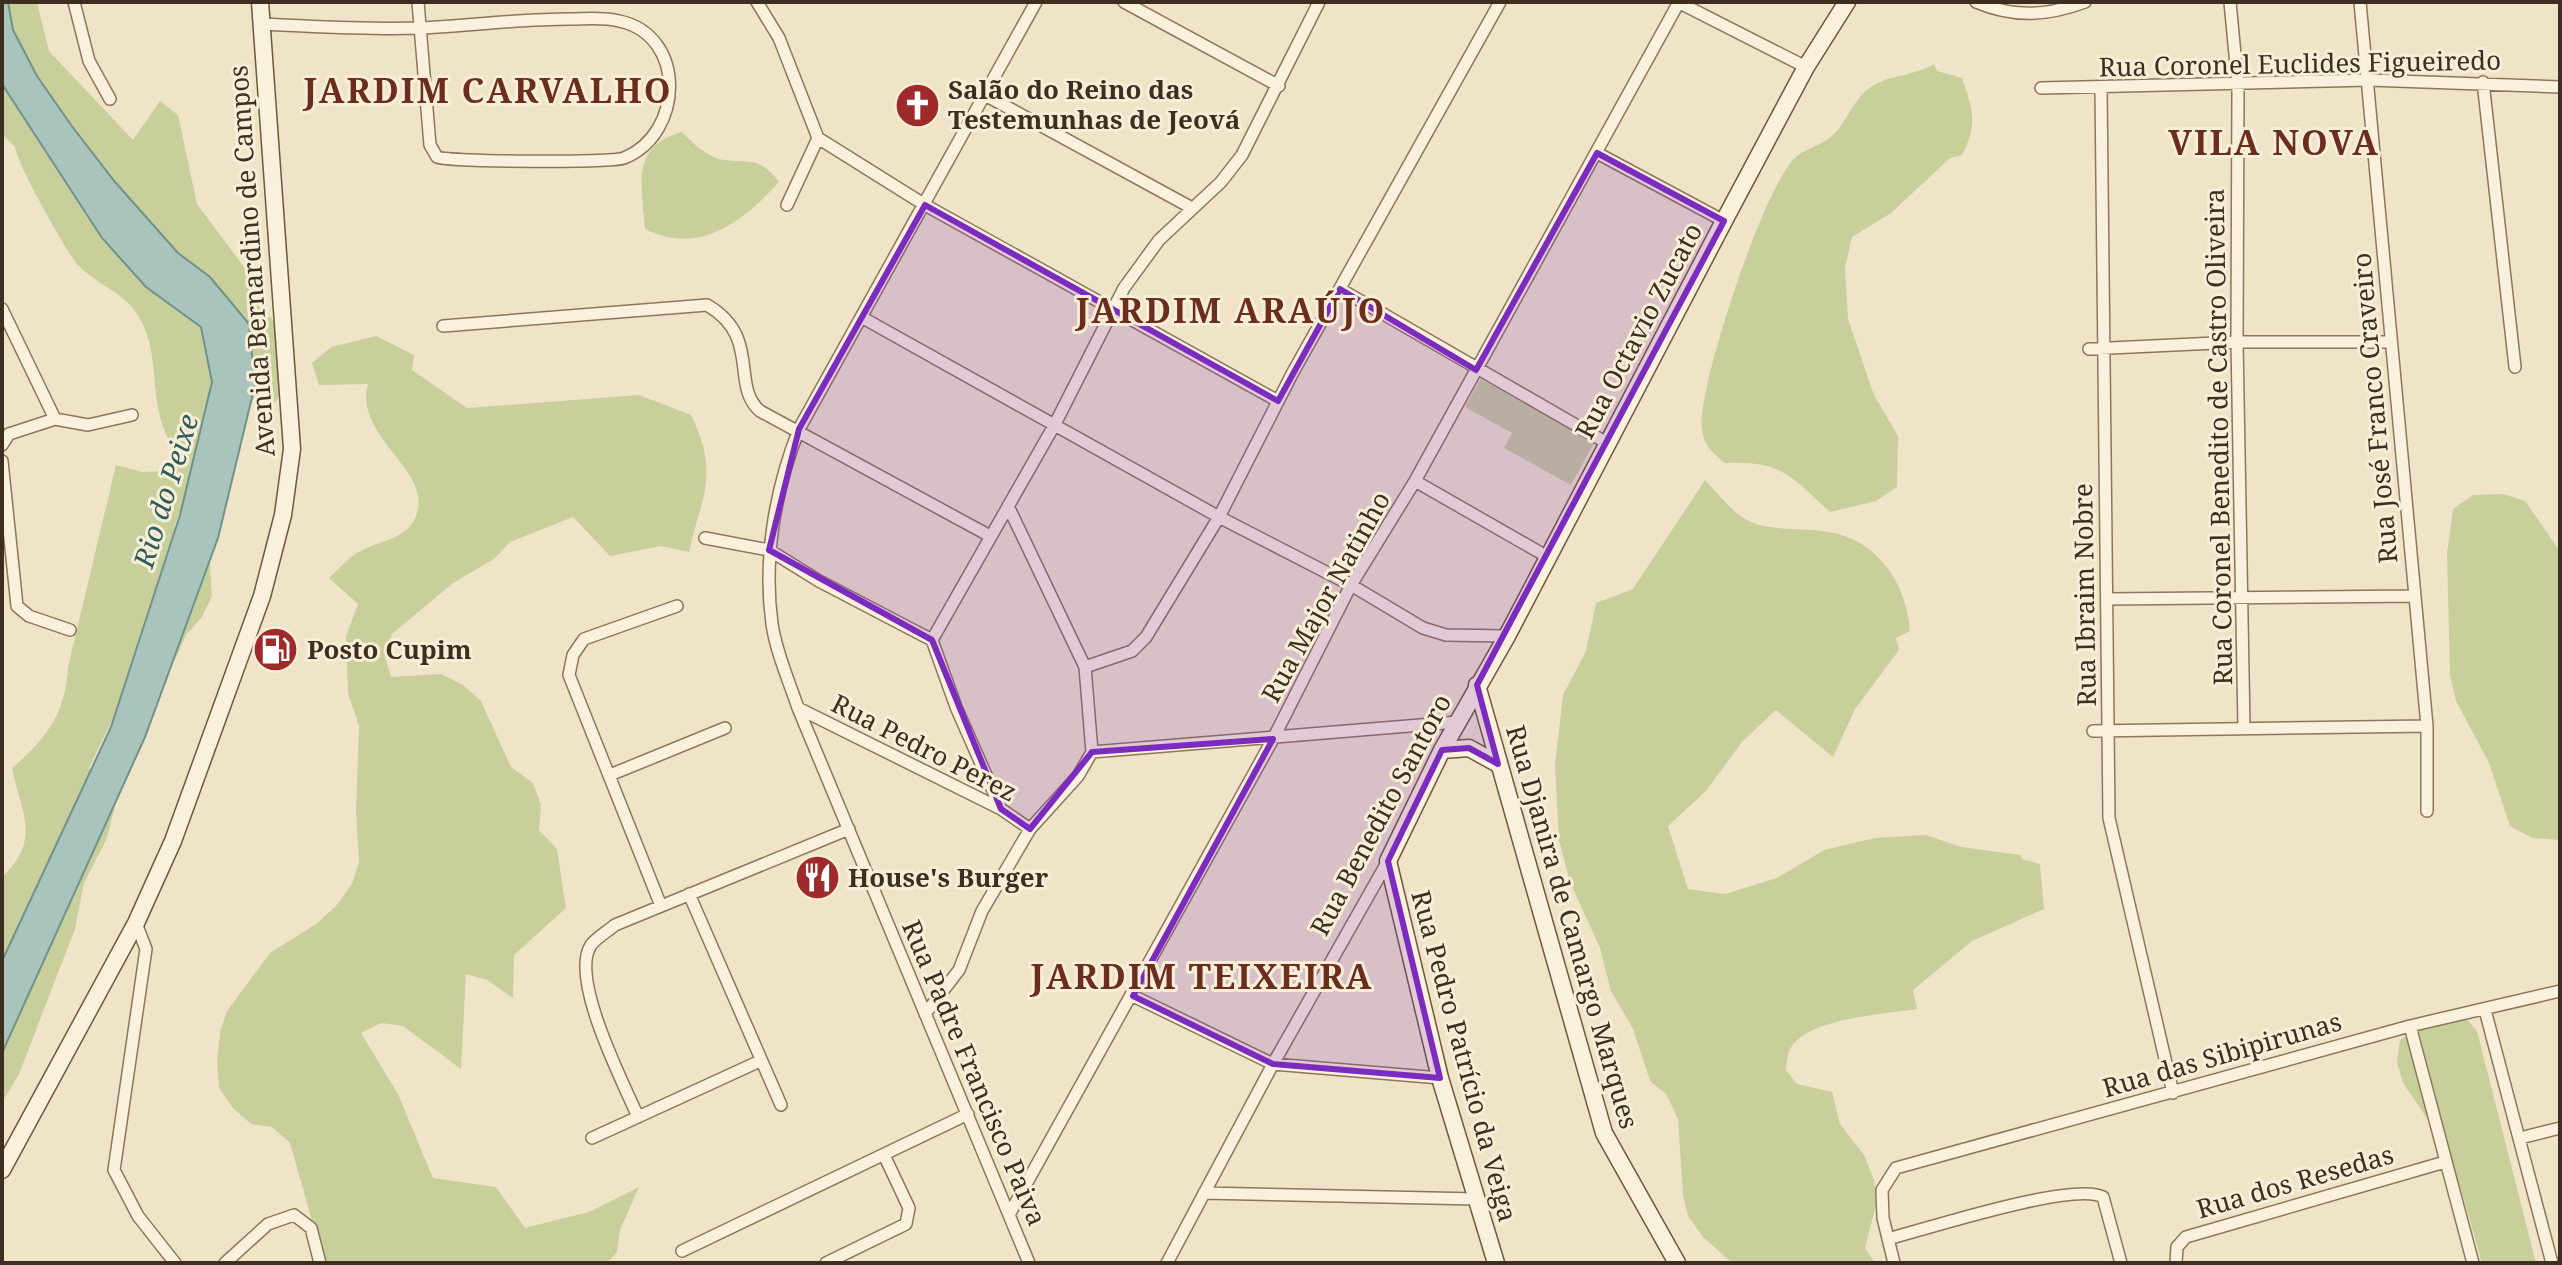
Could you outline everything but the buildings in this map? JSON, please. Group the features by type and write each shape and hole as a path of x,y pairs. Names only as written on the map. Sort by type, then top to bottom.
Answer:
{"street":[{"path":"74,2 89,61 110,99"},
{"name":"Avenida Bernardino de Campos","path":"2,1170 136,923 173,841 262,596 283,515 292,449 260,2"},
{"path":"261,24 419,28 508,19 620,21 649,35 656,43 673,89 668,115 649,142 623,159 444,159 432,153 430,145 419,28 418,2"},
{"path":"757,2 779,38 818,138 925,205 1278,401"},
{"name":"Rua Padre Francisco Paiva","path":"1029,1263 798,708 773,627 769,550 786,462 799,429 1036,2"},
{"path":"1124,2 1279,86"},
{"path":"932,640 1055,424 1112,309 1159,240 1221,182 1242,155 1319,2"},
{"path":"1085,667 1132,651 1146,637 1219,517 1278,401 1500,2"},
{"path":"1679,2 1806,67"},
{"name":"Rua Major Natinho","path":"1010,1213 1273,739 1351,585 1415,481 1679,2"},
{"name":"Rua Octavio Zucato","path":"1477,685 1507,636 1546,556 1806,67 1847,2"},
{"path":"1976,2 2000,12 2049,13 2085,2"},
{"path":"1988,2 2000,12"},
{"name":"Rua Coronel Benedito de Castro Oliveira","path":"2230,2 2238,86 2237,342 2244,728"},
{"name":"Rua José Franco Craveiro","path":"2360,2 2389,342 2427,726 2427,811"},
{"name":"Rua Coronel Euclides Figueiredo","path":"2041,88 2238,86 2369,80 2560,87"},
{"path":"2483,82 2515,367"},
{"name":"Rua Ibraim Nobre","path":"2101,88 2109,818 2173,1093"},
{"path":"985,95 1192,208"},
{"path":"787,205 818,138"},
{"path":"1597,153 1724,221"},
{"path":"1340,289 1607,443"},
{"path":"443,326 707,305 727,317 738,339 750,402 760,411 799,429 990,536"},
{"path":"2,309 55,419"},
{"path":"863,318 1219,517 1351,585 1423,628 1446,635 1507,636"},
{"path":"2089,349 2237,342 2389,342"},
{"path":"2,445 9,434 55,419 88,425 132,415"},
{"path":"2,461 17,606 29,616 70,630"},
{"path":"1415,481 1546,556"},
{"path":"925,1014 959,970 982,911 1030,829 1078,776 1092,752 1085,667 1008,506"},
{"path":"705,538 769,550 819,581 932,640 956,707 1001,809"},
{"path":"2108,599 2415,596"},
{"path":"661,906 569,675 573,655 584,639 677,606"},
{"name":"Rua Benedito Santoro","path":"1167,1263 1273,1064 1388,861 1477,685"},
{"name":"Rua Djanira de Camargo Marques","path":"1477,685 1604,1133 1677,1263"},
{"name":"Rua Pedro Perez","path":"798,708 1001,809 1030,829"},
{"path":"1092,752 1457,722"},
{"path":"2093,731 2427,726"},
{"path":"610,775 725,728"},
{"path":"1442,750 1469,748 1498,764"},
{"path":"638,1117 587,991 585,968 590,946 615,925 661,906 691,898 849,829"},
{"name":"Rua Pedro Patrício da Veiga","path":"1388,861 1440,1078 1496,1263"},
{"path":"691,898 781,1105"},
{"path":"136,923 146,949 114,1170 138,1216 175,1263"},
{"name":"Rua das Sibipirunas","path":"1888,1239 1882,1190 1896,1168 2410,1026 2560,991"},
{"path":"1133,996 1273,1064 1440,1078"},
{"path":"2485,1010 2552,1263"},
{"path":"2410,1026 2473,1263"},
{"path":"592,1138 760,1061"},
{"path":"682,1251 968,1114"},
{"path":"2520,1138 2560,1128"},
{"path":"826,1263 906,1224 909,1208 884,1155"},
{"name":"Rua dos Resedas","path":"2176,1263 2177,1247 2186,1237 2445,1162"},
{"path":"1894,1263 1888,1239 2060,1194 2094,1192 2103,1197 2121,1263"},
{"path":"1204,1193 1476,1199"},
{"path":"225,1263 268,1224 294,1215 311,1228 320,1263"}],"highlighted area":[{"path":"1597,153 1724,221 1477,685 1498,764 1469,748 1442,750 1388,861 1440,1078 1273,1064 1133,996 1273,739 1092,752 1030,829 1001,809 932,640 769,550 799,429 925,205 1278,401 1340,289 1476,370"}],"green space":[{"path":"2,2 37,2 49,51 133,140 160,101 178,115 197,204 244,267 263,315 272,318 283,371 276,402 250,399 219,419 174,527 209,551 212,596 202,617 186,635 176,658 157,671 134,675 89,768 107,787 114,810 107,838 84,883 75,929 19,1074 2,1103 2,877 15,863 25,837 23,811 12,768 44,736 63,698 116,465 142,472 165,471 175,451 160,416 151,349 139,317 119,295 78,265 43,207 15,147 2,134 2,78 120,189 18,56"},
{"path":"1934,64 1937,71 1962,78 1972,117 1967,144 1962,155 1950,158 1891,213 1852,237 1845,268 1848,319 1874,395 1898,436 1897,487 1876,501 1830,512 1784,473 1760,464 1725,463 1709,448 1702,429 1710,374 1752,242 1784,173 1797,156 1834,134 1860,97 1871,87"},
{"path":"682,132 712,156 760,165 779,182 735,222 702,237 684,239 645,229 642,183 647,157 665,138"},
{"path":"376,336 414,355 412,370 467,408 639,395 691,415 705,454 706,484 689,552 661,546 610,556 573,517 510,542 494,559 453,583 392,634 385,656 391,677 441,674 463,685 481,701 511,767 533,783 541,805 539,830 557,849 566,908 514,955 513,998 487,980 466,974 461,1069 403,1026 381,1023 361,1033 398,1094 433,1178 496,1187 525,1228 589,1212 639,1187 620,1230 617,1252 607,1263 324,1263 290,1143 272,1127 251,1124 233,1108 219,1088 217,1062 220,1032 227,1011 270,953 316,924 336,906 352,884 359,862 356,811 359,726 348,693 346,636 358,604 329,578 357,553 407,529 417,513 418,497 404,467 371,420 366,403 368,384 319,385 312,363 331,347"},
{"path":"1481,378 1595,441 1571,485 1504,448 1512,433 1465,407"},
{"path":"1705,480 1731,508 1749,521 1776,528 1841,535 1872,552 1895,579 1908,613 1910,631 1896,638 1899,650 1855,709 1833,757 1776,710 1742,742 1706,791 1668,826 1688,889 1725,894 1777,878 1824,850 1875,838 1926,835 1961,847 2021,855 2022,859 2040,864 2044,909 1972,941 1913,990 1917,1009 1831,1023 1802,1037 1789,1051 1786,1070 1797,1084 1832,1092 1840,1124 1864,1155 1874,1180 1876,1205 1865,1248 1875,1263 1732,1263 1703,1237 1688,1216 1683,1195 1678,1119 1666,1094 1650,1081 1633,1029 1611,991 1600,948 1570,882 1559,840 1555,764 1563,695 1586,651 1596,603 1633,589"},
{"path":"2503,494 2525,501 2560,551 2560,840 2532,838 2510,826 2489,763 2456,701 2450,676 2447,553 2453,509 2473,495"},
{"path":"2442,1012 2463,1015 2477,1031 2536,1263 2482,1263 2460,1186 2431,1124 2403,1083 2397,1062 2400,1040"}],"water":[{"path":"2,2 8,2 13,30 37,76 71,125 115,182 178,253 210,277 249,324 255,385 218,538 145,737 2,1053 2,961 111,727 180,515 212,382 201,327 146,287 102,238 2,84"}],"place":[{"name":"Salão do Reino das Testemunhas de Jeová","path":"917,105"},
{"name":"Posto Cupim","path":"276,650"},
{"name":"House's Burger","path":"817,878"}],"district":[{"name":"JARDIM CARVALHO","path":"488,91"},
{"name":"VILA NOVA","path":"2274,143"},
{"name":"JARDIM ARAÚJO","path":"1231,311"},
{"name":"JARDIM TEIXEIRA","path":"1202,977"}],"water label":[{"name":"Rio do Peixe","path":"166,491"}]}
